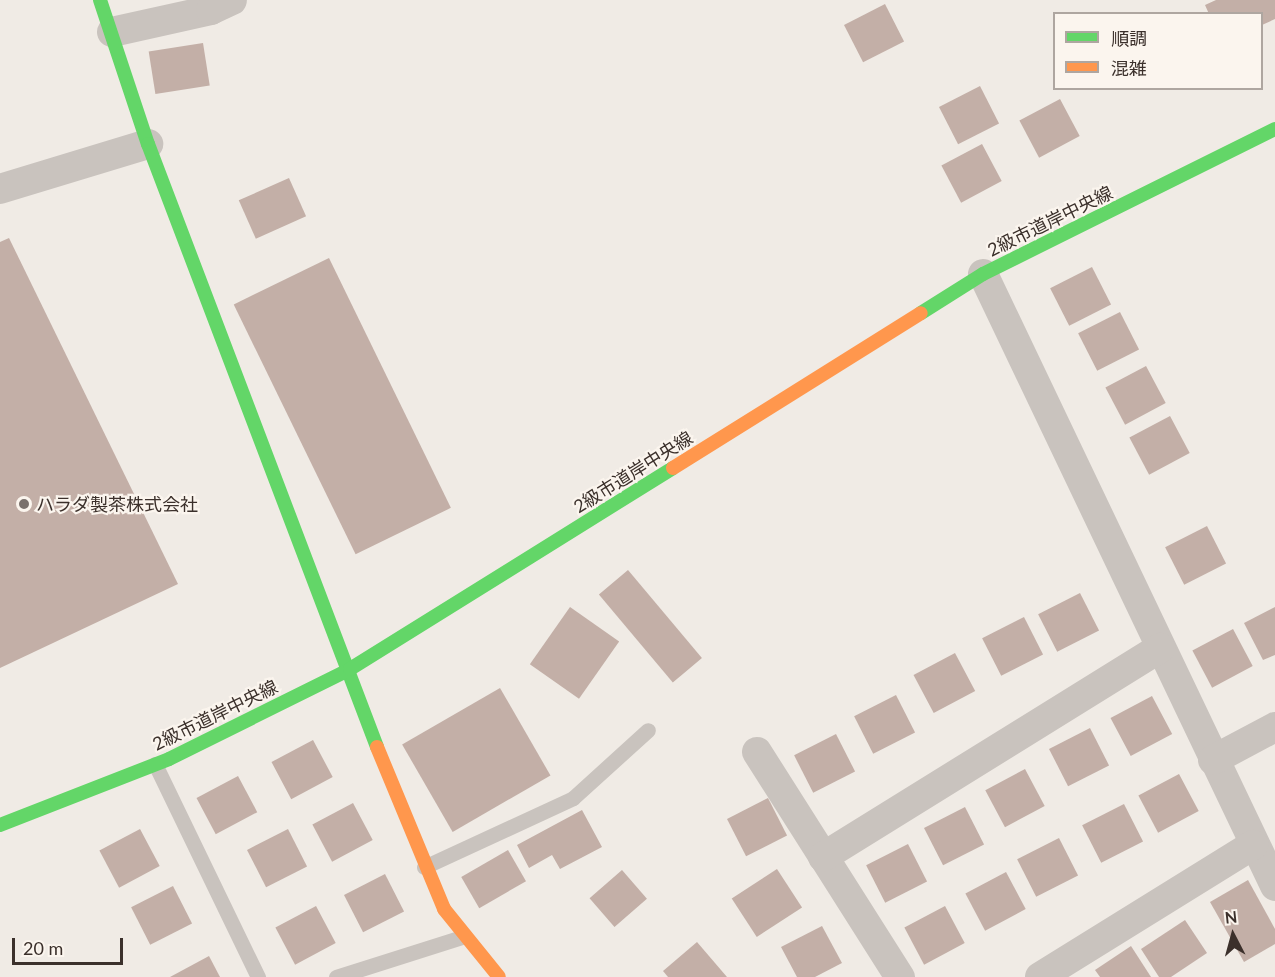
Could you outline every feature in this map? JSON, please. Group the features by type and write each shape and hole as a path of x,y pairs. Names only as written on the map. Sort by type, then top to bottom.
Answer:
{"street":[{"path":"100,0 148,144 424,867 444,909 498,977"},
{"path":"112,32 212,10 232,0"},
{"name":"2級市道岸中央線","path":"0,825 155,764 350,669 983,274 1275,129"},
{"path":"0,189 148,144"},
{"path":"983,274 1253,845 1275,886"},
{"path":"823,857 1160,648"},
{"path":"1213,760 1275,727"},
{"path":"757,752 900,977"},
{"path":"1040,977 1253,845"}],"lane":[{"path":"424,867 573,798 648,730"},
{"path":"155,764 258,977"},
{"path":"336,977 465,936"}],"building":[{"path":"1216,0 1275,0 1275,19 1263,25 1263,12 1208,12 1205,5"},
{"path":"885,4 904,41 863,62 844,25"},
{"path":"203,43 210,85 155,94 149,52"},
{"path":"980,86 999,123 958,144 939,107"},
{"path":"1060,99 1080,136 1039,158 1019,121"},
{"path":"982,144 1002,181 961,203 941,166"},
{"path":"289,178 306,216 256,239 239,200"},
{"path":"9,238 178,584 0,668 0,242"},
{"path":"329,258 451,508 356,554 234,304"},
{"path":"1092,267 1111,304 1069,326 1050,288"},
{"path":"1120,312 1139,349 1097,371 1078,333"},
{"path":"1146,366 1166,403 1125,425 1105,388"},
{"path":"1170,416 1190,453 1149,475 1129,438"},
{"path":"1207,526 1226,563 1184,585 1165,547"},
{"path":"628,570 702,658 673,683 599,594"},
{"path":"1080,593 1099,630 1057,652 1038,614"},
{"path":"570,607 619,641 579,699 530,664"},
{"path":"1275,607 1275,655 1263,660 1244,623"},
{"path":"1024,617 1043,654 1001,676 982,638"},
{"path":"1233,629 1253,666 1212,688 1192,651"},
{"path":"955,653 975,691 934,713 914,675"},
{"path":"500,688 550,775 453,832 402,744"},
{"path":"896,695 915,732 873,754 854,716"},
{"path":"1152,696 1172,734 1131,756 1111,718"},
{"path":"1090,728 1109,765 1068,786 1049,749"},
{"path":"836,734 855,771 813,793 794,755"},
{"path":"313,740 333,777 291,799 272,762"},
{"path":"1025,769 1045,806 1005,827 985,790"},
{"path":"1179,774 1199,811 1158,833 1138,796"},
{"path":"238,776 257,812 216,834 197,798"},
{"path":"768,798 787,835 746,856 727,819"},
{"path":"353,803 373,840 332,862 312,825"},
{"path":"1124,804 1143,841 1101,863 1082,825"},
{"path":"965,807 984,844 943,865 924,828"},
{"path":"582,810 602,847 560,869 552,855 529,868 517,845"},
{"path":"140,829 160,866 119,888 99,851"},
{"path":"288,829 307,866 266,887 247,850"},
{"path":"1059,838 1078,875 1036,897 1017,859"},
{"path":"908,844 927,881 885,903 866,865"},
{"path":"508,850 526,881 479,908 461,877"},
{"path":"777,869 802,908 757,937 732,898"},
{"path":"622,870 647,899 614,927 590,898"},
{"path":"1006,872 1026,909 985,931 965,894"},
{"path":"385,874 404,911 363,932 344,895"},
{"path":"1248,880 1275,929 1275,944 1244,962 1210,902"},
{"path":"173,886 192,923 150,945 131,907"},
{"path":"316,906 336,943 295,965 275,928"},
{"path":"945,906 965,943 924,965 904,928"},
{"path":"1185,920 1207,953 1171,977 1159,977 1141,949"},
{"path":"822,926 842,963 815,977 797,977 781,947"},
{"path":"697,942 727,977 668,977 663,971"},
{"path":"1131,946 1151,977 1100,977 1095,970"},
{"path":"209,956 220,977 170,977"}],"traffic: fast":[{"path":"100,0 148,144 377,747"},
{"path":"921,313 983,274 1275,129"},
{"path":"0,825 169,759 350,669 673,468"}],"traffic: slow":[{"path":"673,468 921,313"},
{"path":"377,747 444,909 499,977"}],"place":[{"name":"ハラダ製茶株式会社","path":"24,504"}]}
